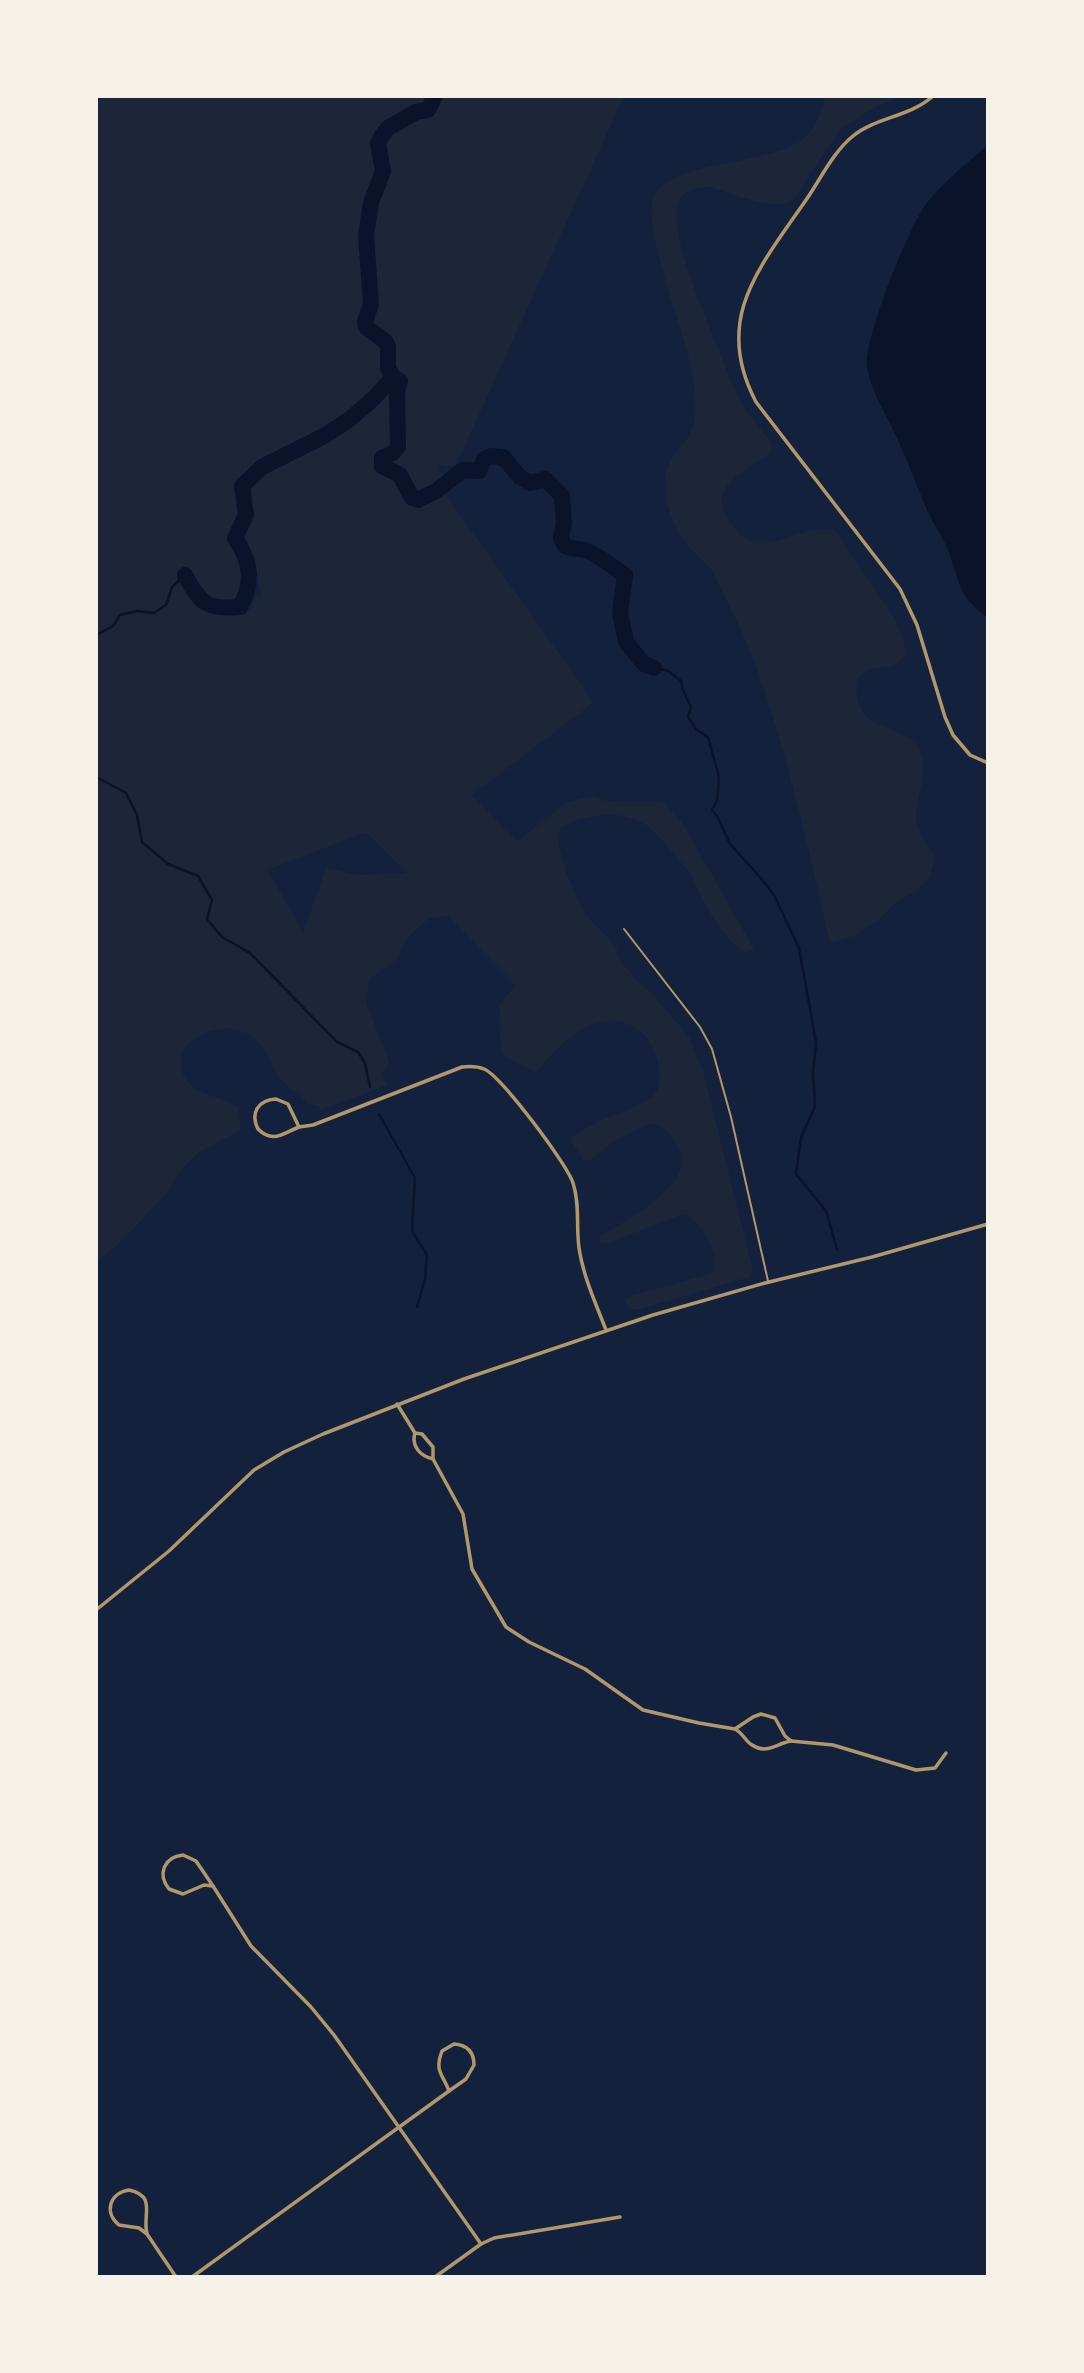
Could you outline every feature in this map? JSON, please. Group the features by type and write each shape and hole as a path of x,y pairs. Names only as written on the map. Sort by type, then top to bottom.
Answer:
{"street":[{"path":"933,96 917,108 871,125 845,143 761,265 748,289 739,321 739,353 743,373 756,402 900,589 917,625 953,735 970,755 988,763"},
{"path":"299,1127 290,1108 280,1100 267,1100 259,1105 255,1112 255,1125 260,1132 267,1136 281,1136 463,1067 478,1067 489,1072 514,1098 572,1179 576,1196 580,1253 606,1330"},
{"path":"96,1610 169,1551 244,1478 295,1446 397,1404 606,1330 768,1282 872,1257 988,1224"},
{"path":"397,1404 415,1433 415,1446 421,1455 433,1460"},
{"path":"415,1433 422,1434 433,1447 433,1460 463,1514 472,1569 489,1601 506,1627 529,1642 585,1668 643,1710 735,1729 743,1734 749,1744 762,1749 771,1749 791,1741 833,1745 916,1770 936,1768 946,1753"},
{"path":"735,1729 753,1717 765,1714 775,1718 791,1741"},
{"path":"214,1886 200,1886 187,1894 176,1893 165,1883 163,1869 172,1857 187,1856 197,1861 214,1886 250,1946 316,2013 368,2082 481,2244"},
{"path":"192,2277 467,2079 473,2069 472,2053 461,2045 447,2046 439,2059 440,2074 449,2091"},
{"path":"147,2234 147,2208 144,2198 132,2190 119,2193 110,2204 112,2218 119,2225 139,2228 147,2234 176,2277"},
{"path":"435,2277 481,2244 500,2237 620,2217"}],"lane":[{"path":"624,929 700,1027 712,1049 731,1117 768,1282"}],"shaded area":[{"path":"96,96 624,96 456,465 449,467 439,464 437,470 447,478 444,493 594,702 472,795 517,842 567,802 594,796 606,801 662,802 682,822 754,949 746,953 725,934 709,911 689,872 644,824 623,816 602,815 580,819 561,827 558,843 566,872 586,915 618,949 615,954 638,982 651,992 689,1037 703,1071 753,1270 750,1277 640,1309 629,1309 624,1300 630,1296 713,1273 714,1265 714,1256 707,1238 690,1217 683,1214 606,1244 600,1242 600,1237 655,1201 677,1177 681,1164 679,1150 672,1137 662,1128 653,1123 621,1137 588,1161 583,1160 572,1142 571,1137 606,1118 634,1108 653,1096 660,1082 656,1054 642,1033 618,1021 606,1021 583,1029 573,1036 538,1070 533,1072 512,1060 501,1051 499,1006 515,985 448,916 430,918 415,930 402,946 396,960 369,979 366,1002 389,1062 381,1075 387,1085 321,1110 319,1106 308,1104 284,1083 258,1042 246,1033 218,1029 193,1040 185,1049 181,1060 182,1072 194,1088 238,1108 241,1130 199,1152 181,1170 170,1189 126,1237 96,1263","holes":["258,581 261,593 260,596 256,594 250,610 220,609","366,832 406,873 358,875 326,868 303,933 268,870"]},
{"path":"825,96 902,96 876,107 840,129 793,200 785,203 764,203 710,187 699,188 681,197 676,221 692,281 735,391 772,444 771,454 741,473 726,488 722,497 728,520 743,537 757,542 780,540 814,530 835,531 896,620 907,652 896,664 863,674 856,688 861,708 867,717 904,735 919,749 924,767 917,805 917,824 935,857 929,879 912,893 896,902 880,918 854,936 830,943 787,764 753,658 712,571 681,535 667,504 667,470 692,429 695,400 689,359 666,282 652,219 654,197 665,184 681,175 773,153 808,135 819,117"},
{"path":"988,145 988,618 971,603 961,589 947,547 929,514 875,394 867,367 872,333 879,310 898,259 918,217 940,188"}],"waterway":[{"path":"435,96 428,110 416,112 388,128 378,144 383,171 371,203 366,235 371,304 365,322 366,327 386,342 388,368 393,377 400,381 397,392 398,447 393,453 382,458 382,466 400,475 412,498 418,500 436,491 463,470 479,471 484,459 491,456 503,457 520,477 530,483 545,479 562,496 564,523 561,538 564,545 590,552 625,575 620,613 626,642 644,664 654,668"},
{"path":"185,575 195,593 206,603 220,607 240,607 249,581 247,564 235,538 246,515 242,486 262,467 324,436 350,419 393,377"},
{"path":"96,635 113,626 120,615 137,611 154,613 166,605 172,587 185,575"},
{"path":"654,668 668,671 681,681 691,707 688,717 697,730 708,737 719,777 717,801 712,810 730,844 774,895 799,948 816,1042 813,1073 815,1106 801,1138 796,1174 826,1211 837,1249"},
{"path":"96,777 126,793 137,815 142,842 168,864 198,876 212,900 207,919 222,937 250,953 337,1042 358,1052 365,1063 370,1087"},
{"path":"379,1114 415,1178 412,1231 427,1255 425,1279 417,1307"}]}
